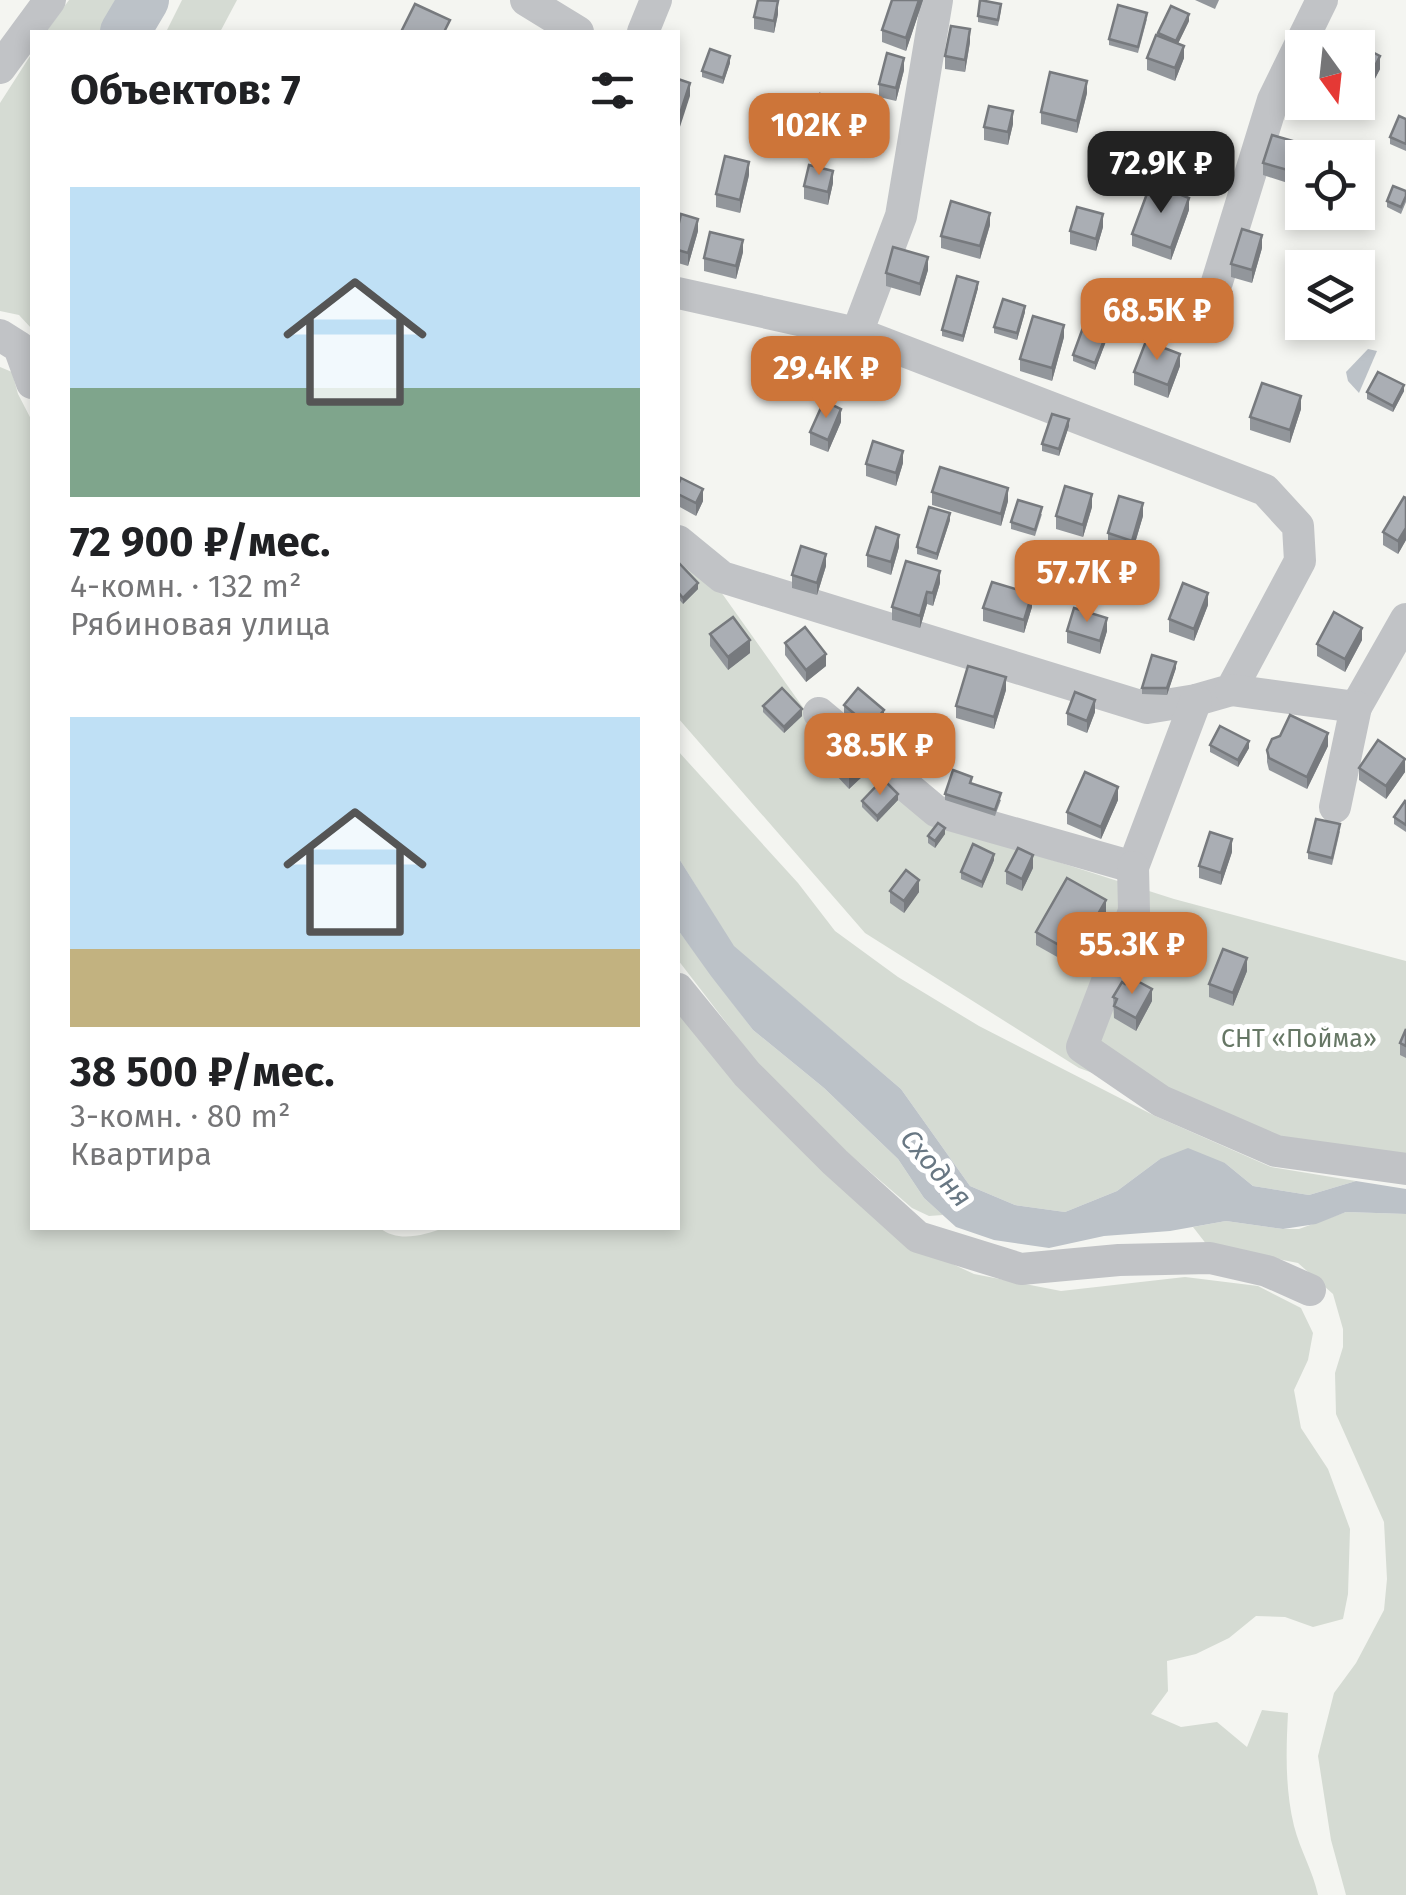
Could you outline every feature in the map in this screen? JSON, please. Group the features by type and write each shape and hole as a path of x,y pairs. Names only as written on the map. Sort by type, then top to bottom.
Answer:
{"street":[{"path":"0,68 50,0"},
{"path":"526,0 575,30"},
{"path":"645,30 656,0"},
{"path":"856,333 901,216 937,0"},
{"path":"1217,282 1273,100 1322,0"},
{"path":"680,293 856,333 1265,490 1298,526 1300,560 1231,690"},
{"path":"0,335 19,347 30,377"},
{"path":"680,543 722,577 1147,708 1231,690 1356,707"},
{"path":"1335,806 1356,707 1406,619"},
{"path":"1196,700 1132,867 1134,911 1082,1047 1161,1101 1276,1151 1406,1169"},
{"path":"819,712 936,811 1132,867"},
{"path":"680,991 748,1074 835,1162 918,1237 1021,1269 1119,1260 1210,1258 1267,1271 1310,1290"}],"green space":[{"path":"69,0 120,0 105,30 47,30"},
{"path":"182,0 237,0 221,30 167,30"},
{"path":"30,56 30,327 19,315 0,311 0,103"},
{"path":"0,367 12,372 30,417 30,1230 383,1230 403,1236 437,1230 680,1230 680,1009 903,1241 974,1274 1061,1291 1185,1277 1258,1286 1301,1308 1313,1333 1308,1360 1294,1390 1301,1428 1328,1469 1350,1529 1348,1594 1343,1619 1313,1627 1285,1617 1256,1616 1229,1638 1196,1654 1167,1661 1168,1691 1151,1714 1181,1727 1217,1722 1247,1747 1262,1710 1288,1713 1291,1812 1318,1895 0,1895"},
{"name":"СНТ «Пойма»","path":"680,557 716,585 807,713 927,820 1174,899 1406,961 1406,1163 1278,1141 1079,1068 865,933 680,720"},
{"path":"680,753 798,883 835,931 898,977 979,1026 1153,1115 1271,1167 1356,1181 1309,1195 1253,1186 1225,1163 1160,1159 1117,1191 1065,1212 1015,1205 970,1186 901,1089 733,946 680,860"},
{"path":"680,933 753,1030 824,1088 898,1159 924,1198 943,1215 929,1216 912,1208 840,1146 758,1064 680,963"},
{"path":"1346,1212 1406,1214 1406,1895 1346,1895 1331,1840 1318,1756 1334,1693 1356,1663 1384,1610 1387,1579 1384,1522 1336,1414 1335,1373 1343,1347 1343,1329 1333,1294 1298,1263 1207,1245 1193,1227 1226,1221 1299,1229"}],"water":[{"path":"1368,349 1377,351 1359,393 1348,381 1346,372"},
{"path":"680,860 734,946 901,1089 970,1186 1015,1205 1065,1212 1117,1191 1160,1159 1188,1148 1225,1163 1253,1186 1309,1195 1356,1181 1406,1189 1406,1214 1346,1212 1316,1224 1283,1229 1226,1221 1170,1231 1104,1236 1049,1248 994,1240 956,1227 924,1198 898,1159 824,1088 753,1030 680,933"}],"building":[{"path":"758,0 778,1 774,21 754,17"},
{"path":"892,0 919,0 906,38 882,30"},
{"path":"980,0 1001,4 998,20 978,16"},
{"path":"415,4 450,20 445,30 402,30"},
{"path":"1118,5 1147,13 1138,47 1109,39"},
{"path":"1171,6 1189,14 1176,41 1158,33"},
{"path":"951,26 970,29 965,60 945,56"},
{"path":"1156,35 1184,46 1175,68 1147,58"},
{"path":"710,49 730,56 723,78 702,71"},
{"path":"887,53 904,58 896,88 879,84"},
{"path":"1050,72 1087,81 1077,121 1041,112"},
{"path":"680,80 690,83 680,114"},
{"path":"820,94 841,99 835,126 813,120"},
{"path":"989,106 1013,111 1008,132 984,127"},
{"path":"1399,116 1406,119 1406,144 1390,137"},
{"path":"1272,135 1290,140 1285,140 1285,169 1263,163"},
{"path":"725,156 749,162 740,200 716,194"},
{"path":"809,165 833,171 828,192 804,186"},
{"path":"1151,183 1189,198 1171,248 1132,234"},
{"path":"1393,186 1406,191 1401,207 1387,201"},
{"path":"951,201 990,213 980,246 941,236"},
{"path":"1077,207 1103,214 1096,239 1070,231"},
{"path":"681,214 698,219 688,253 680,251"},
{"path":"1242,229 1262,235 1252,270 1231,264"},
{"path":"710,232 743,240 736,266 704,258"},
{"path":"893,247 928,257 920,284 886,273"},
{"path":"957,276 978,282 963,336 942,330"},
{"path":"1204,282 1231,292 1216,330 1189,319"},
{"path":"1003,299 1025,306 1017,333 994,327"},
{"path":"1033,316 1064,325 1052,368 1020,359"},
{"path":"1085,322 1108,330 1095,363 1073,355"},
{"path":"1146,341 1180,354 1168,385 1134,372"},
{"path":"772,351 802,362 793,388 763,377"},
{"path":"859,358 882,365 875,386 852,378"},
{"path":"1378,372 1404,385 1393,406 1367,392"},
{"path":"1262,383 1301,396 1290,430 1250,417"},
{"path":"824,401 841,409 828,440 810,432"},
{"path":"1052,414 1069,419 1059,449 1042,444"},
{"path":"873,441 903,451 896,473 866,464"},
{"path":"940,467 1008,488 1001,514 932,492"},
{"path":"680,480 703,489 696,503 680,495"},
{"path":"1065,486 1092,494 1083,525 1056,516"},
{"path":"1119,496 1143,503 1132,541 1108,533"},
{"path":"1404,497 1406,528 1398,541 1383,532"},
{"path":"1018,500 1042,507 1035,530 1011,522"},
{"path":"929,507 950,513 937,554 917,547"},
{"path":"876,527 899,535 891,562 867,555"},
{"path":"801,546 826,554 817,583 792,575"},
{"path":"906,561 940,571 933,593 927,592 920,616 892,607"},
{"path":"1106,561 1127,567 1121,587 1100,580"},
{"path":"680,564 698,583 683,598 680,594"},
{"path":"992,582 1032,594 1024,620 983,608"},
{"path":"1183,583 1208,593 1194,629 1169,619"},
{"path":"1074,608 1107,618 1100,641 1067,631"},
{"path":"1334,612 1362,628 1345,659 1317,644"},
{"path":"733,617 750,640 728,657 710,634"},
{"path":"805,627 826,654 806,670 785,643"},
{"path":"1152,655 1176,662 1167,688 1142,688"},
{"path":"968,666 1006,677 994,717 956,706"},
{"path":"782,688 802,709 784,727 763,706"},
{"path":"858,688 884,710 870,727 844,705"},
{"path":"1075,692 1095,700 1087,721 1067,713"},
{"path":"1290,715 1328,733 1307,777 1269,758 1267,750 1272,739 1280,736"},
{"path":"1220,726 1249,741 1238,760 1210,745"},
{"path":"909,729 927,736 920,756 901,749"},
{"path":"1378,740 1405,759 1386,786 1359,768"},
{"path":"852,745 866,760 849,776 835,762"},
{"path":"953,770 972,777 970,783 1001,793 995,810 945,794"},
{"path":"1085,772 1118,787 1101,827 1067,812"},
{"path":"883,779 898,794 877,816 862,801"},
{"path":"1406,802 1406,825 1394,817"},
{"path":"1316,819 1340,824 1332,858 1308,852"},
{"path":"938,823 945,828 935,841 928,836"},
{"path":"1210,832 1232,839 1221,873 1199,866"},
{"path":"973,844 994,854 982,882 961,872"},
{"path":"1018,848 1033,855 1022,879 1006,871"},
{"path":"906,870 919,880 904,901 890,891"},
{"path":"1067,878 1106,900 1075,954 1036,932"},
{"path":"1223,949 1247,958 1233,993 1209,984"},
{"path":"1130,977 1152,989 1136,1018 1114,1006 1117,999 1113,997"}],"waterway":[{"name":"Сходня","path":"126,30 144,0"}]}
